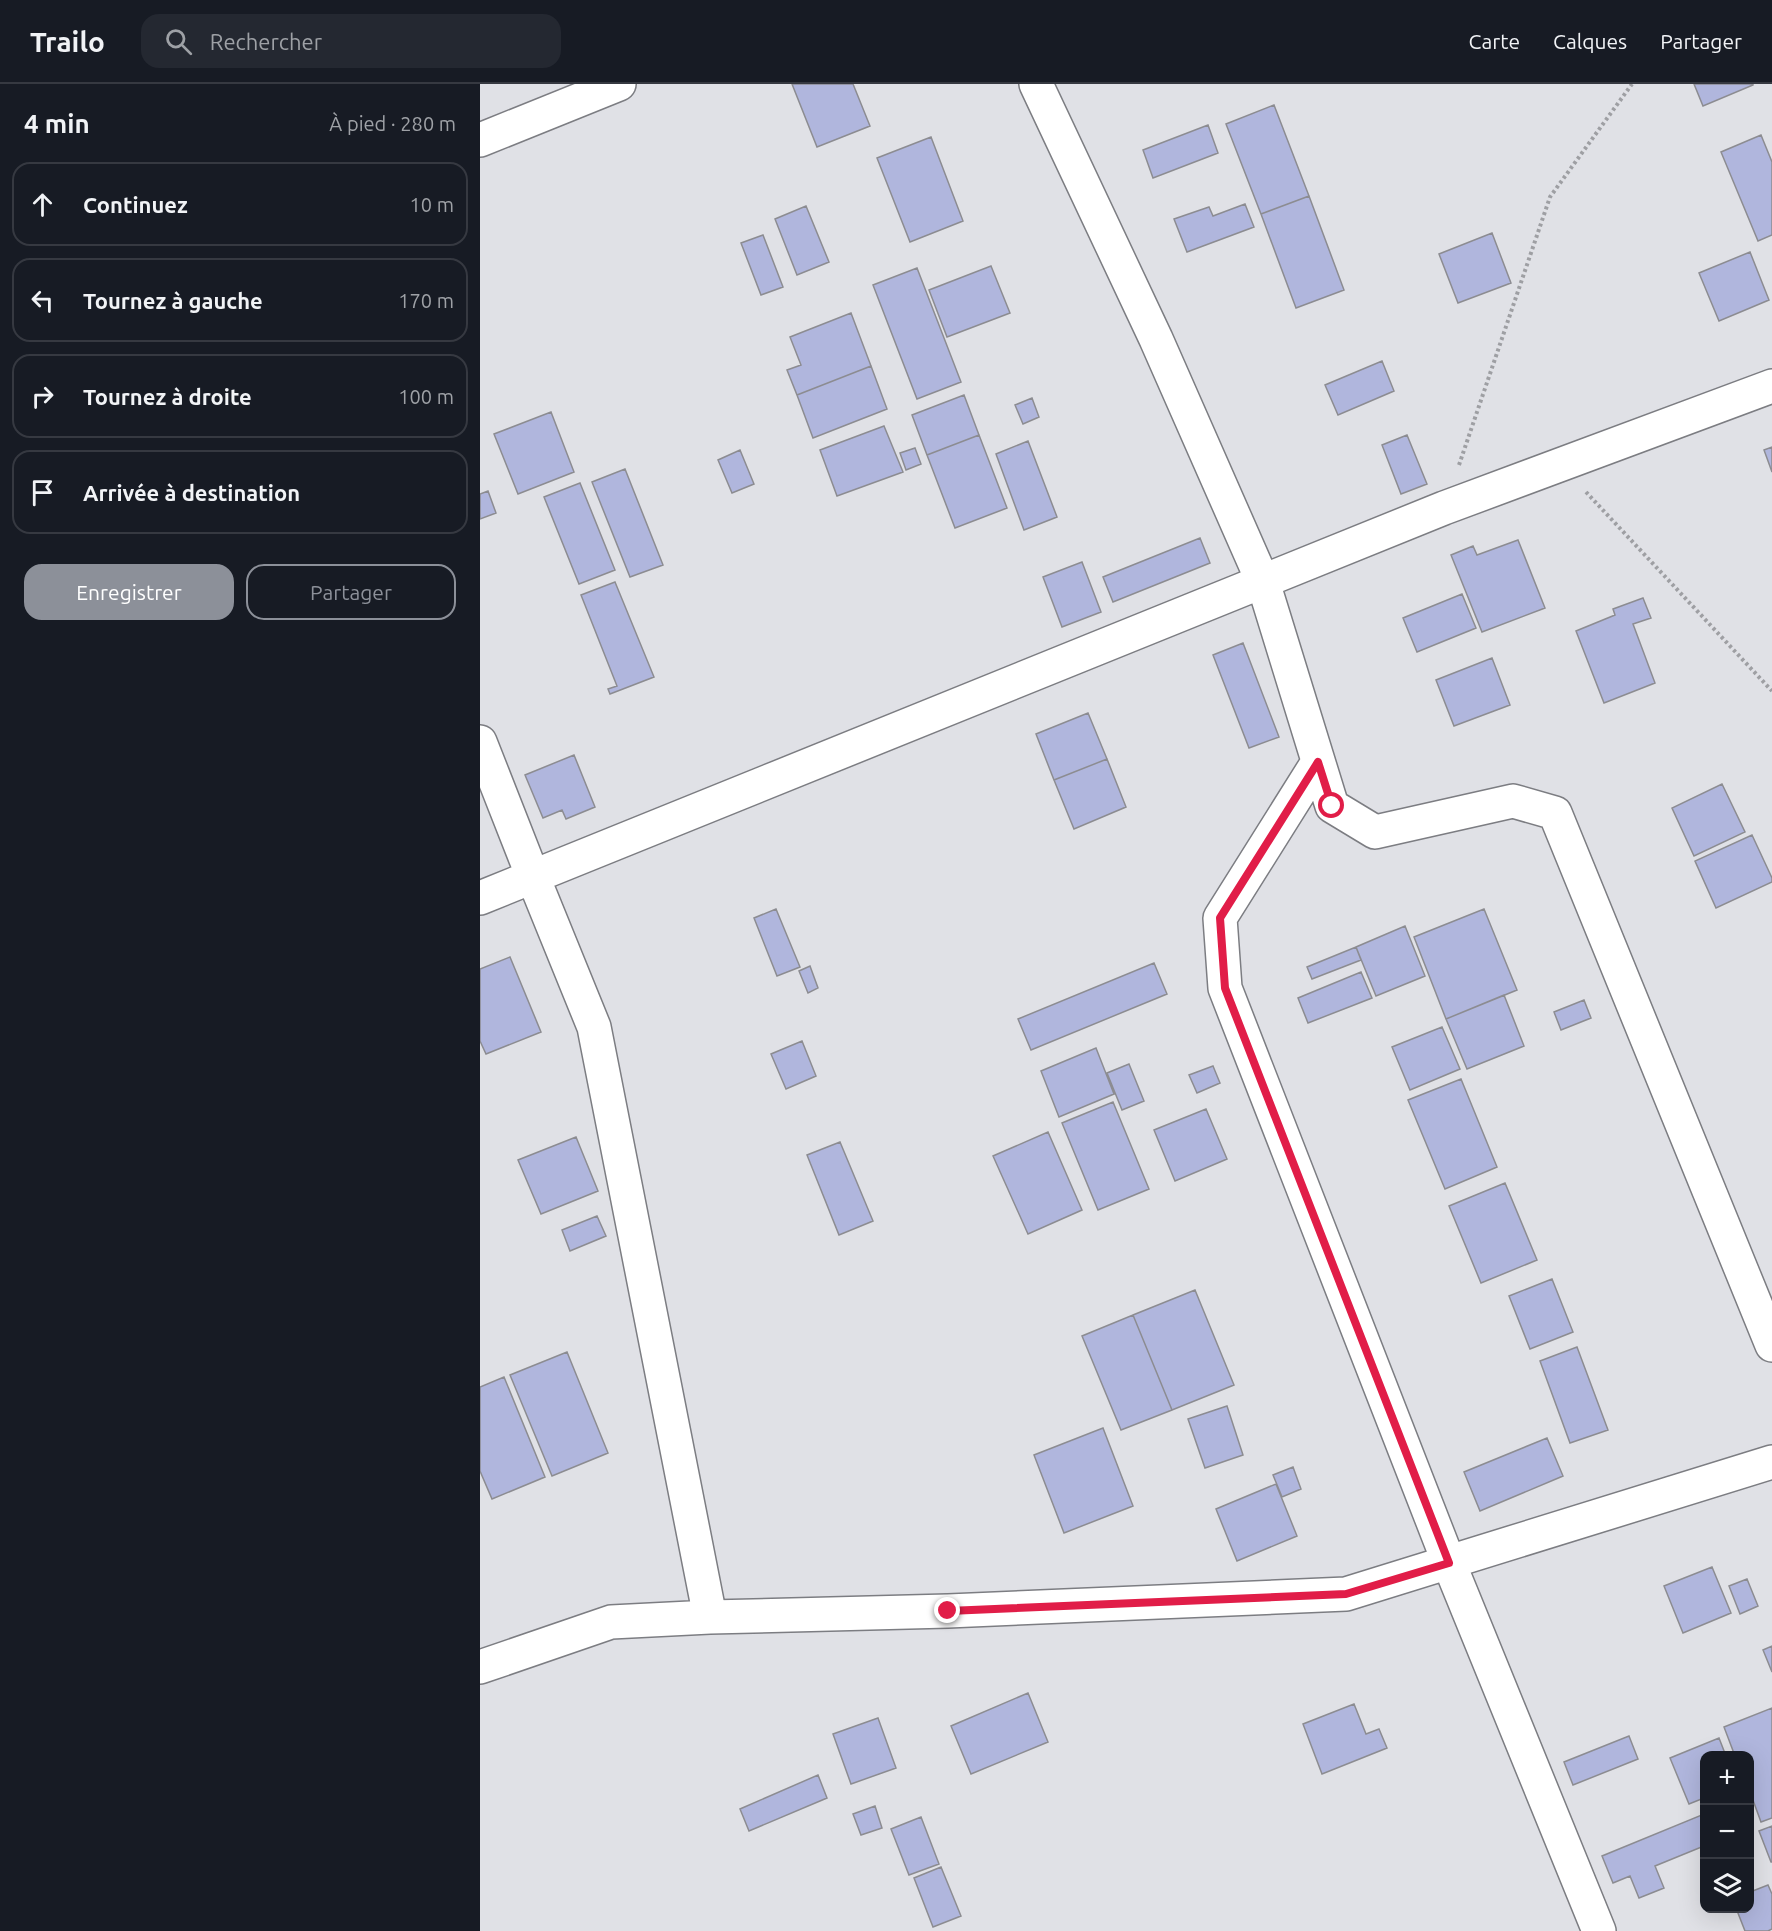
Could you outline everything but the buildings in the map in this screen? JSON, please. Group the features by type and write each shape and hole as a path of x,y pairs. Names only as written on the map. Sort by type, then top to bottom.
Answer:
{"street":[{"path":"480,140 619,84"},
{"path":"1036,84 1156,339 1263,582 1332,806 1375,832 1513,801 1555,813 1772,1346"},
{"path":"480,898 1444,508 1772,386"},
{"path":"480,742 532,877 594,1027 710,1617"},
{"path":"1318,762 1220,918 1225,988 1449,1563 1599,1931"},
{"path":"480,1667 611,1622 948,1611 1346,1594 1772,1462"}],"path":[{"path":"1444,508 1550,197 1632,84"},
{"path":"1561,465 1772,691"}],"route":[{"path":"948,1611 1346,1594 1449,1563 1225,988 1220,918 1318,762 1332,806"}]}
